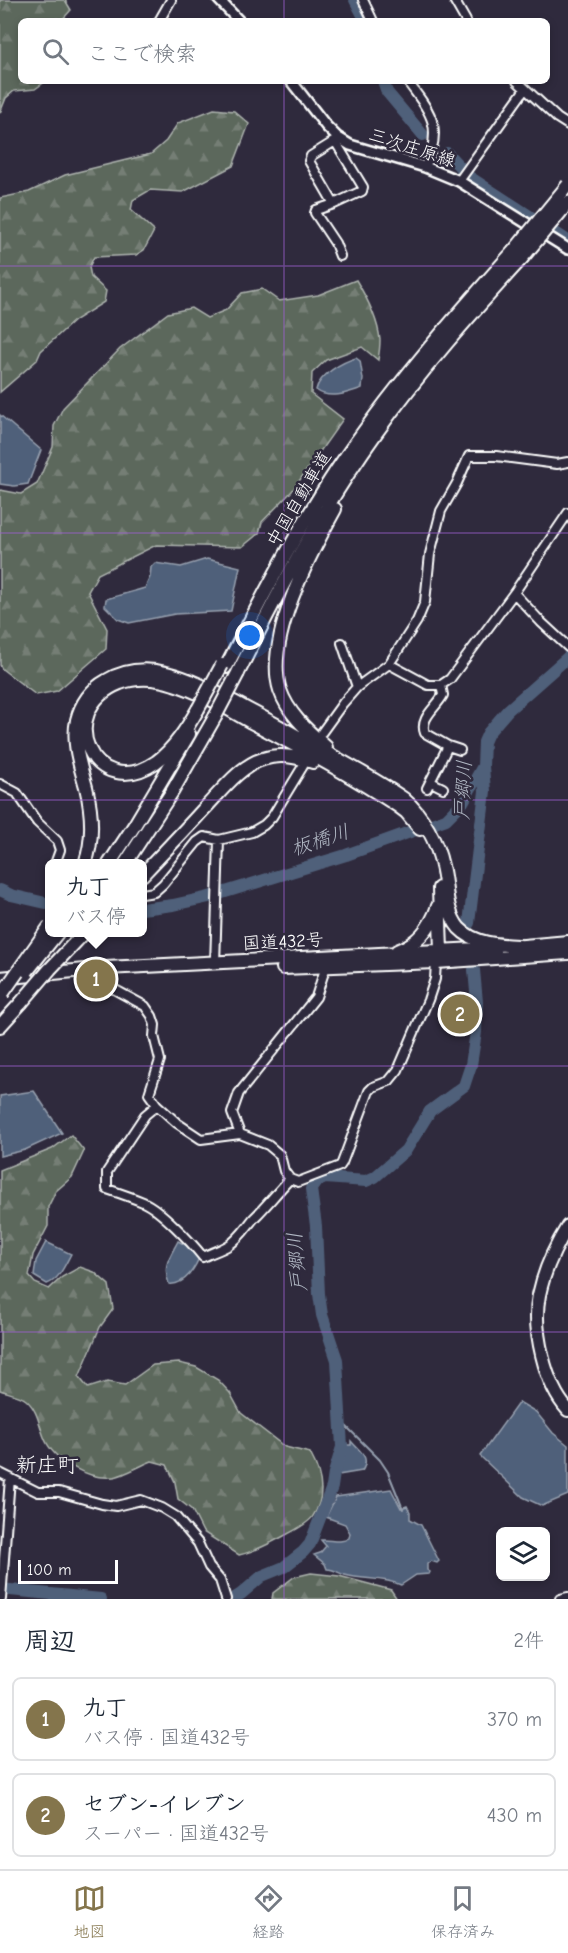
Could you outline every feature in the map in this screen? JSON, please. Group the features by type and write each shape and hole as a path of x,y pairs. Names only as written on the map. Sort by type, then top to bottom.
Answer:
{"highway":[{"name":"中国自動車道","path":"112,859 166,776 200,710 229,668 316,525 377,432 518,255 568,185"},
{"name":"中国自動車道","path":"128,859 172,792 215,717 229,668 268,587 337,469 368,424 426,351 568,203"},
{"path":"345,769 296,718 286,704 277,680 277,649 289,610 323,531 377,432"},
{"path":"86,859 90,844 90,807 76,749 77,723 80,711 93,691 114,676 139,670 153,671 191,681 274,724 345,769"},
{"path":"200,710 166,752 155,762 138,770 119,772 107,768 98,763 87,747 84,736 85,725 88,714 100,696 118,684 149,679 176,684 197,693 288,742 396,793 427,834 441,860 442,957"},
{"path":"147,869 242,771 261,759 292,756 345,769"},
{"path":"443,894 456,922 466,934 485,942 519,946"},
{"path":"387,954 408,947 427,930 443,894"},
{"path":"0,1020 6,994 45,934"},
{"path":"0,1026 6,994 55,937"},
{"path":"6,994 69,937"},
{"path":"6,994 50,969 82,937"},
{"name":"国道432号","path":"6,994 106,968 387,954 442,957 519,946 568,942"},
{"name":"国道432号","path":"6,994 104,975 326,966 442,957 568,953"},
{"path":"568,1226 547,1266 538,1297 538,1328 550,1380 568,1410"}],"main road":[{"path":"219,0 236,18"},
{"name":"三次庄原線","path":"293,84 336,139 425,167 459,181 568,249"}],"street":[{"path":"161,18 171,0"},
{"path":"363,0 372,18"},
{"path":"454,0 464,18"},
{"path":"409,84 428,108 434,123 432,152 425,167"},
{"path":"520,84 557,118 568,125"},
{"path":"459,181 525,89"},
{"path":"334,204 309,160 310,156 336,139 363,187 362,191 334,204 316,210 315,213 335,243 340,256"},
{"path":"322,732 357,687 389,664 417,621 425,602 430,554 441,511 469,456 496,456 556,464 568,462"},
{"path":"389,664 428,685 441,685 450,679 514,593 568,513"},
{"path":"514,593 568,647"},
{"path":"342,643 357,687"},
{"path":"441,685 443,695 426,718 423,730 448,746 460,750"},
{"path":"442,788 429,785 448,746"},
{"path":"147,893 154,892 196,842 204,837 219,840 252,832 264,825 272,817 303,766"},
{"path":"0,784 17,793 37,822 57,841 60,850 57,859"},
{"path":"215,964 219,840"},
{"path":"104,975 111,987 145,1006 152,1016 160,1060 149,1094 157,1105 177,1123 201,1139 240,1134 268,1145 280,1155 284,1171 290,1179 301,1182 340,1166 342,1163 369,1091 389,1081 398,1070 428,1000 442,957"},
{"path":"240,1134 232,1113 239,1093 316,997 326,966"},
{"path":"157,1105 145,1114 107,1172 107,1189 146,1203 178,1232 187,1237 203,1257 230,1245 290,1179"},
{"path":"0,1473 39,1492 59,1492 116,1506 141,1500 175,1516 198,1544 209,1567 220,1580 226,1599"},
{"path":"1,1599 10,1479"},
{"path":"560,1599 568,1597"}],"green space":[{"path":"0,0 65,0 71,10 64,18 18,18 18,84 42,84 35,89 14,91 6,98 0,113"},
{"path":"214,109 234,111 249,124 233,166 183,192 150,190 133,200 131,210 154,231 144,250 136,255 94,257 89,267 91,277 106,291 104,302 75,320 41,351 37,360 0,392 0,198 29,192 65,175 151,154 166,141 178,123"},
{"path":"356,280 377,324 380,340 378,360 362,347 326,360 312,373 311,394 343,419 292,491 262,522 259,533 242,547 156,545 98,574 88,592 107,629 106,649 57,691 36,695 2,669 0,665 0,490 21,494 37,484 53,447 54,426 63,408 120,349 168,313 191,308 207,318 226,310 242,293 262,289 279,301 318,295"},
{"path":"71,1135 84,1151 72,1177 56,1191 48,1207 48,1226 33,1255 29,1276 35,1283 49,1289 62,1277 80,1267 94,1272 109,1285 113,1309 100,1327 79,1377 88,1388 107,1382 125,1385 153,1365 179,1363 196,1367 218,1380 230,1393 241,1413 285,1447 310,1453 321,1484 320,1500 313,1516 297,1529 264,1546 239,1555 203,1532 192,1510 178,1499 175,1482 167,1465 152,1461 113,1477 83,1472 55,1454 44,1437 36,1413 26,1400 0,1390 0,1170 52,1149"},
{"path":"311,1573 339,1576 391,1590 397,1599 272,1599 273,1593 294,1577"}],"water":[{"path":"356,358 360,361 362,388 333,395 316,390 326,374"},
{"path":"0,415 41,450 28,484 14,486 0,484"},
{"path":"207,559 240,567 231,611 175,614 129,623 118,619 105,606 106,599 145,588 151,567 155,563 181,567"},
{"path":"34,1091 62,1133 25,1150 0,1156 0,1096"},
{"path":"178,1241 201,1253 185,1279 169,1284 167,1266"},
{"path":"46,1242 71,1254 58,1276 47,1284 34,1276 36,1261"},
{"path":"519,1402 536,1412 553,1433 568,1445 568,1495 542,1506 523,1497 480,1456"},
{"path":"346,1441 347,1445 351,1445 351,1441 365,1458 365,1462 362,1471 338,1475 345,1453"},
{"path":"391,1489 401,1508 407,1506 410,1519 421,1525 439,1561 437,1563 431,1561 427,1564 429,1574 416,1575 401,1585 388,1581 352,1577 327,1569 325,1564 314,1555 320,1553 326,1546 321,1540 342,1541 349,1538 350,1533 345,1524 326,1517 336,1497"}],"waterway":[{"path":"355,0 364,18"},
{"path":"384,84 387,92 423,135"},
{"path":"447,153 461,168"},
{"path":"468,176 568,241"},
{"name":"板橋川","path":"469,923 485,791 484,742 488,733 508,710 568,657"},
{"name":"板橋川","path":"147,908 209,897 346,855 446,819 463,802 483,766"},
{"name":"板橋川","path":"0,890 45,903"},
{"name":"戸郷川","path":"233,1599 262,1576 284,1567 310,1544 332,1487 342,1447 337,1360 322,1315 311,1189 316,1182 325,1178 366,1181 375,1177 406,1150 430,1111 464,1086 471,1065 476,1032 477,1002 474,970"},
{"path":"341,1421 380,1460 388,1472 403,1509"},
{"name":"戸郷川","path":"0,1589 101,1599"}],"place":[{"name":"九丁","path":"96,979"},
{"name":"セブン-イレブン","path":"460,1014"}],"district":[{"name":"新庄町","path":"47,1465"}]}
